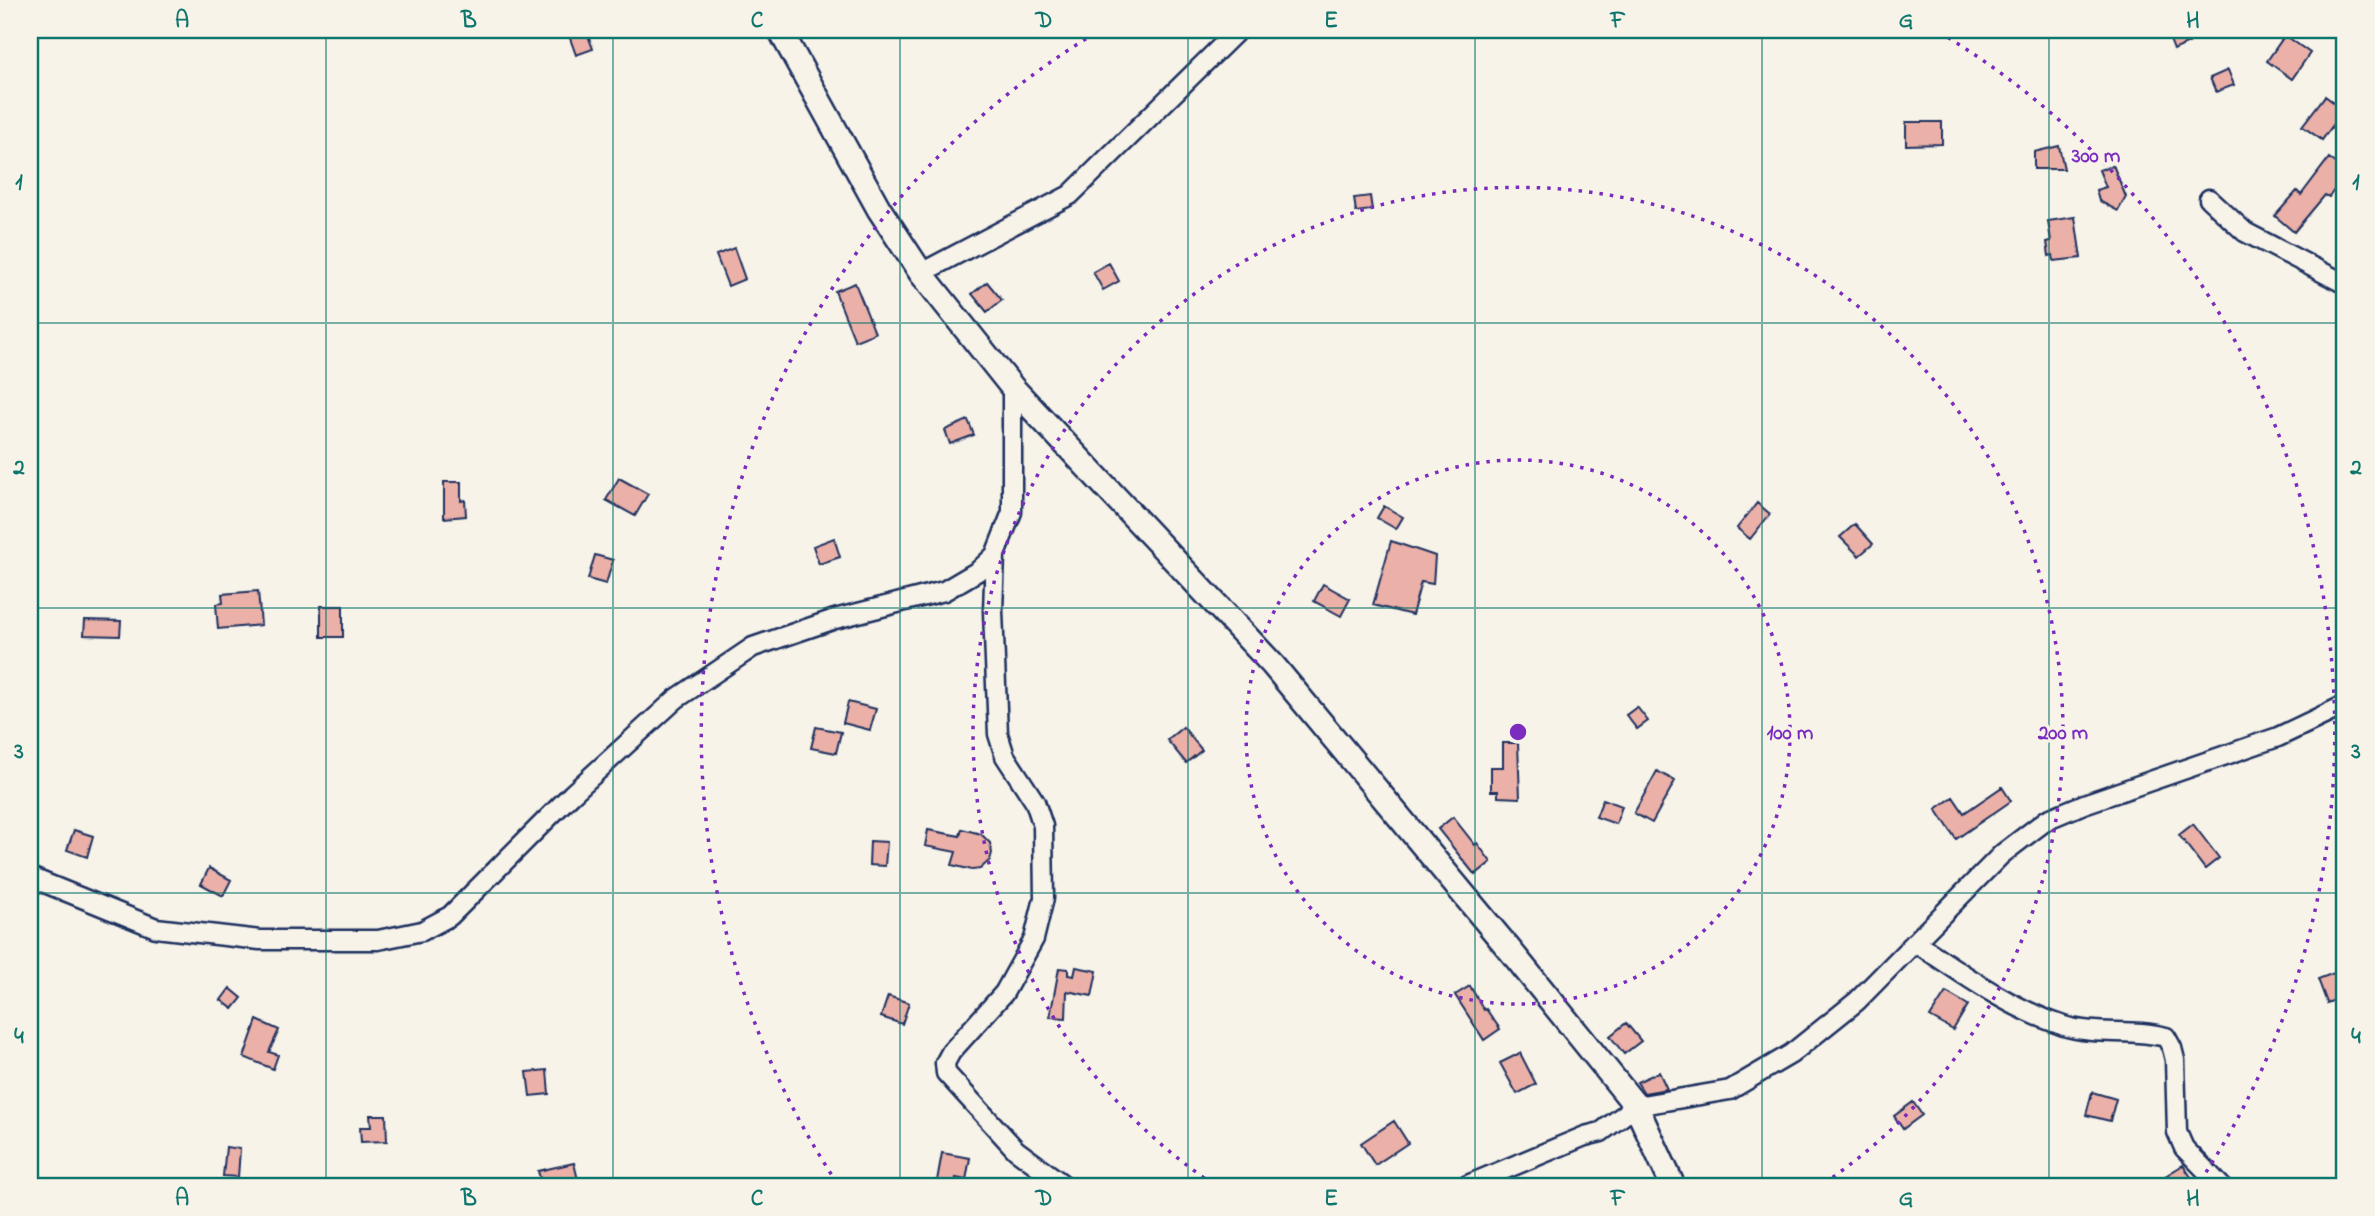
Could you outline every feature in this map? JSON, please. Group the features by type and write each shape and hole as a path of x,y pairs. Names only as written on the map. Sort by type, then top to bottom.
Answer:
{"street":[{"path":"780,30 879,209 921,273 1012,387 1273,665 1636,1106 1673,1186"},
{"path":"921,273 1070,195 1238,30"},
{"path":"2209,198 2245,232 2345,284"},
{"path":"1012,387 1012,512 995,555 993,611 998,734 1005,756 1035,802 1043,826 1044,898 1034,939 1004,993 951,1052 945,1063 946,1073 1016,1150 1065,1186"},
{"path":"30,877 156,928 260,940 379,940 422,931 450,916 572,794 676,699 753,647 835,619 944,591 978,571 995,555"},
{"path":"1465,1186 1585,1136 1601,1132 1636,1106 1730,1090 1791,1054 1857,1000 2002,854 2048,819 2278,737 2345,705"},
{"path":"1915,942 1996,997 2065,1026 2091,1031 2148,1032 2165,1037 2175,1060 2177,1132 2184,1148 2221,1186"}],"building":[{"path":"567,30 586,30 593,49 576,55"},
{"path":"2166,30 2184,30 2189,43 2174,50"},
{"path":"2285,35 2310,53 2292,79 2267,61"},
{"path":"2228,70 2234,85 2216,92 2210,78"},
{"path":"2325,96 2344,110 2322,140 2302,126"},
{"path":"1906,122 1942,122 1942,144 1906,145"},
{"path":"2059,146 2064,169 2034,169 2034,152"},
{"path":"2329,158 2345,170 2345,175 2329,197 2325,195 2294,232 2275,216 2297,191 2301,195"},
{"path":"2113,165 2126,197 2118,211 2099,201 2096,190 2106,187 2099,170"},
{"path":"1370,196 1372,210 1356,212 1354,198"},
{"path":"2075,217 2081,258 2054,261 2053,255 2049,256 2047,242 2051,241 2048,221"},
{"path":"734,248 745,279 728,286 716,255"},
{"path":"1109,263 1119,281 1103,290 1093,272"},
{"path":"987,282 1002,300 987,312 972,294"},
{"path":"855,283 875,333 855,341 835,291"},
{"path":"968,420 974,435 950,444 945,430"},
{"path":"619,478 648,494 635,516 606,500"},
{"path":"444,482 461,482 461,501 465,500 466,516 444,518"},
{"path":"1757,503 1770,514 1750,539 1737,528"},
{"path":"1384,506 1403,517 1396,529 1377,518"},
{"path":"1855,524 1873,544 1859,556 1840,537"},
{"path":"834,538 840,557 819,564 813,546"},
{"path":"1391,541 1435,556 1433,584 1421,582 1412,615 1373,605"},
{"path":"595,555 613,560 606,584 588,579"},
{"path":"1323,584 1350,599 1341,616 1314,601"},
{"path":"258,591 261,625 218,629 216,604 223,603 222,594"},
{"path":"321,606 343,606 343,637 321,637"},
{"path":"85,620 121,621 120,636 84,635"},
{"path":"848,702 876,709 870,730 843,723"},
{"path":"1637,707 1648,721 1637,729 1626,715"},
{"path":"816,727 841,732 836,753 811,748"},
{"path":"1183,727 1202,750 1186,763 1167,740"},
{"path":"1503,743 1518,743 1520,798 1498,797 1498,791 1491,791 1491,767 1503,767"},
{"path":"1657,771 1675,781 1652,823 1634,813"},
{"path":"2002,787 2011,801 1956,839 1936,809 1953,797 1964,813"},
{"path":"1603,799 1622,806 1616,824 1596,817"},
{"path":"1453,817 1491,862 1475,875 1438,829"},
{"path":"2193,824 2219,858 2205,869 2179,835"},
{"path":"962,829 981,834 990,843 990,860 980,869 972,870 952,865 956,852 925,846 928,830 960,836"},
{"path":"74,830 93,836 87,857 67,850"},
{"path":"870,841 887,842 885,866 869,865"},
{"path":"209,868 231,880 223,896 201,884"},
{"path":"1076,967 1097,971 1092,996 1067,991 1066,1018 1050,1017 1059,968 1068,969 1068,975 1074,976"},
{"path":"2345,969 2345,996 2327,1003 2318,979"},
{"path":"1470,986 1484,1010 1486,1009 1500,1029 1484,1040 1455,995"},
{"path":"230,988 242,998 233,1009 221,1000"},
{"path":"1946,992 1968,1005 1953,1030 1930,1017"},
{"path":"888,996 909,1003 902,1024 881,1017"},
{"path":"257,1020 279,1030 269,1052 278,1055 273,1069 244,1057"},
{"path":"1626,1023 1641,1041 1624,1054 1610,1036"},
{"path":"1520,1053 1536,1084 1517,1094 1500,1063"},
{"path":"547,1070 549,1094 530,1096 527,1072"},
{"path":"1659,1072 1667,1089 1644,1093 1637,1082"},
{"path":"2092,1092 2116,1099 2110,1121 2086,1115"},
{"path":"1913,1102 1922,1115 1903,1129 1894,1116"},
{"path":"370,1115 386,1115 387,1141 361,1142 360,1127 371,1127"},
{"path":"1394,1121 1408,1143 1375,1165 1361,1143"},
{"path":"226,1147 240,1149 238,1177 223,1176"},
{"path":"942,1153 970,1158 966,1180 956,1178 955,1186 936,1186"},
{"path":"574,1163 579,1184 542,1186 538,1171"},
{"path":"2183,1165 2197,1186 2149,1186"}]}
